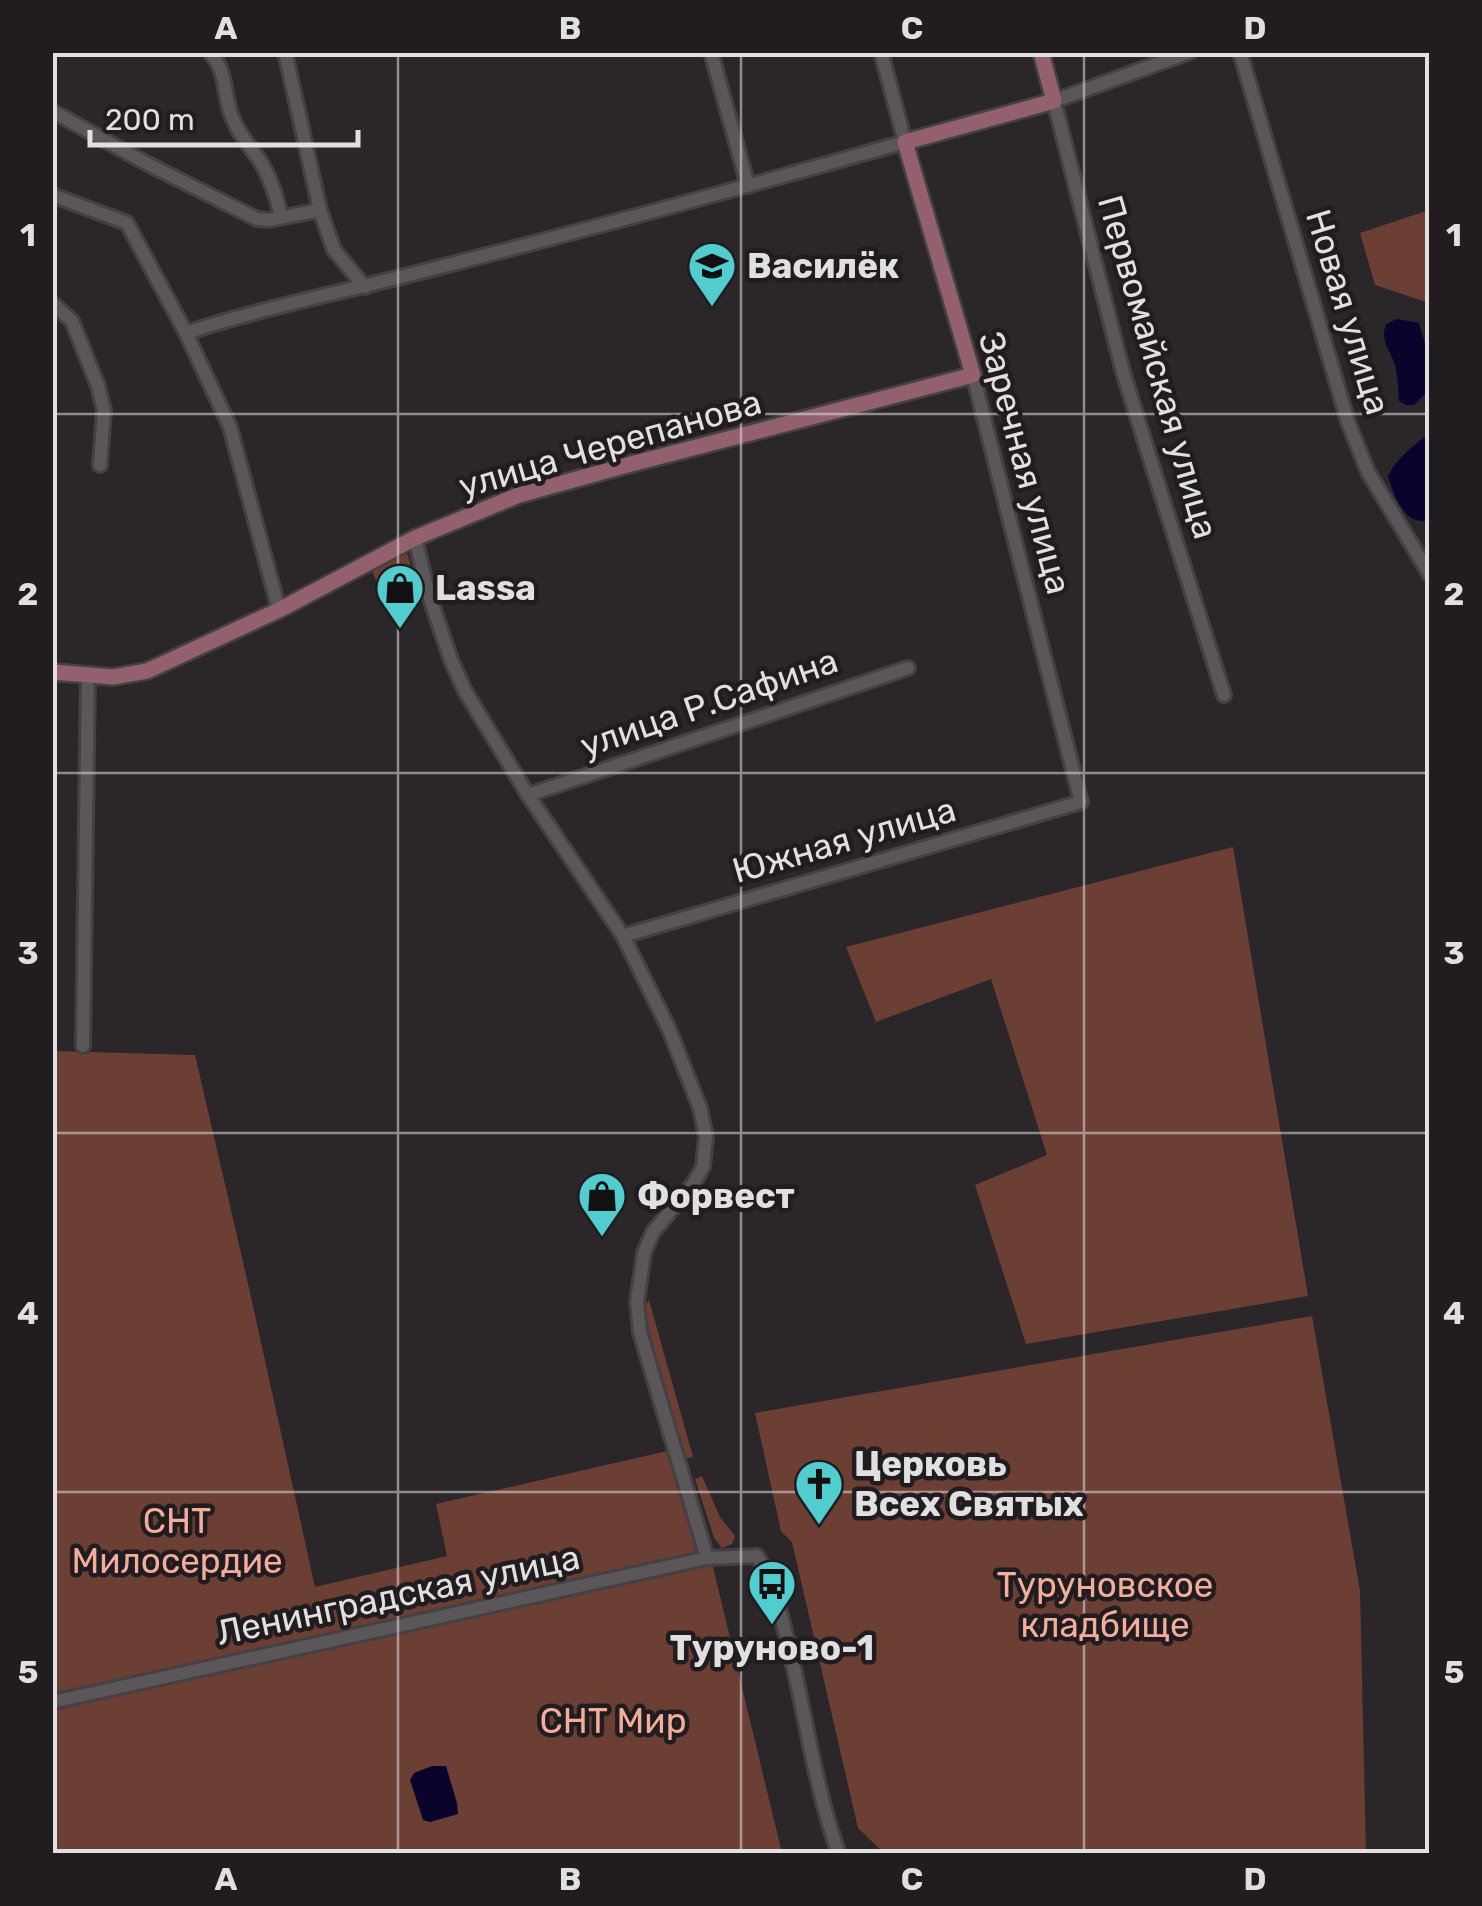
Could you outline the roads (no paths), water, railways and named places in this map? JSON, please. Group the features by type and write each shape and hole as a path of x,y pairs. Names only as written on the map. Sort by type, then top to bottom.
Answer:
{"main road":[{"name":"Первомайская улица","path":"1041,52 1054,101"},
{"path":"905,142 1054,101"},
{"name":"Заречная улица","path":"905,142 973,375"},
{"name":"улица Черепанова","path":"52,672 125,676 146,671 279,610 415,538 519,496 973,375"}],"street":[{"path":"210,52 220,64 236,126 260,160 281,216"},
{"path":"285,52 320,210 334,250 365,287"},
{"path":"711,52 748,186"},
{"name":"Заречная улица","path":"881,52 905,142"},
{"path":"1054,101 1190,52"},
{"name":"Новая улица","path":"1240,52 1348,422 1368,472 1430,575"},
{"name":"Первомайская улица","path":"1054,101 1123,372 1224,695"},
{"path":"52,111 256,219 320,210"},
{"path":"186,332 905,142"},
{"path":"52,195 128,223 186,332 230,427 279,610"},
{"path":"52,302 72,322 98,386 104,410 100,465"},
{"name":"Заречная улица","path":"973,375 1081,802"},
{"path":"415,538 451,660 475,709 623,936 669,1029 700,1108 706,1137 702,1167 693,1184 653,1232 644,1253 638,1302 640,1332 707,1558"},
{"name":"улица Р.Сафина","path":"528,795 908,668"},
{"path":"83,1046 88,675"},
{"name":"Южная улица","path":"623,936 1081,802"},
{"name":"Ленинградская улица","path":"52,1702 707,1558 757,1556 767,1571 780,1610 827,1822 838,1854"}],"place":[{"name":"Василёк","path":"712,308"},
{"name":"Lassa","path":"400,630"},
{"name":"Форвест","path":"602,1238"},
{"name":"Церковь Всех Святых","path":"819,1526"},
{"name":"Туруново-1","path":"772,1626"}],"park label":[{"name":"СНТ Милосердие","path":"177,1541"},
{"name":"Туруновское кладбище","path":"1105,1605"},
{"name":"СНТ Мир","path":"613,1721"}]}
